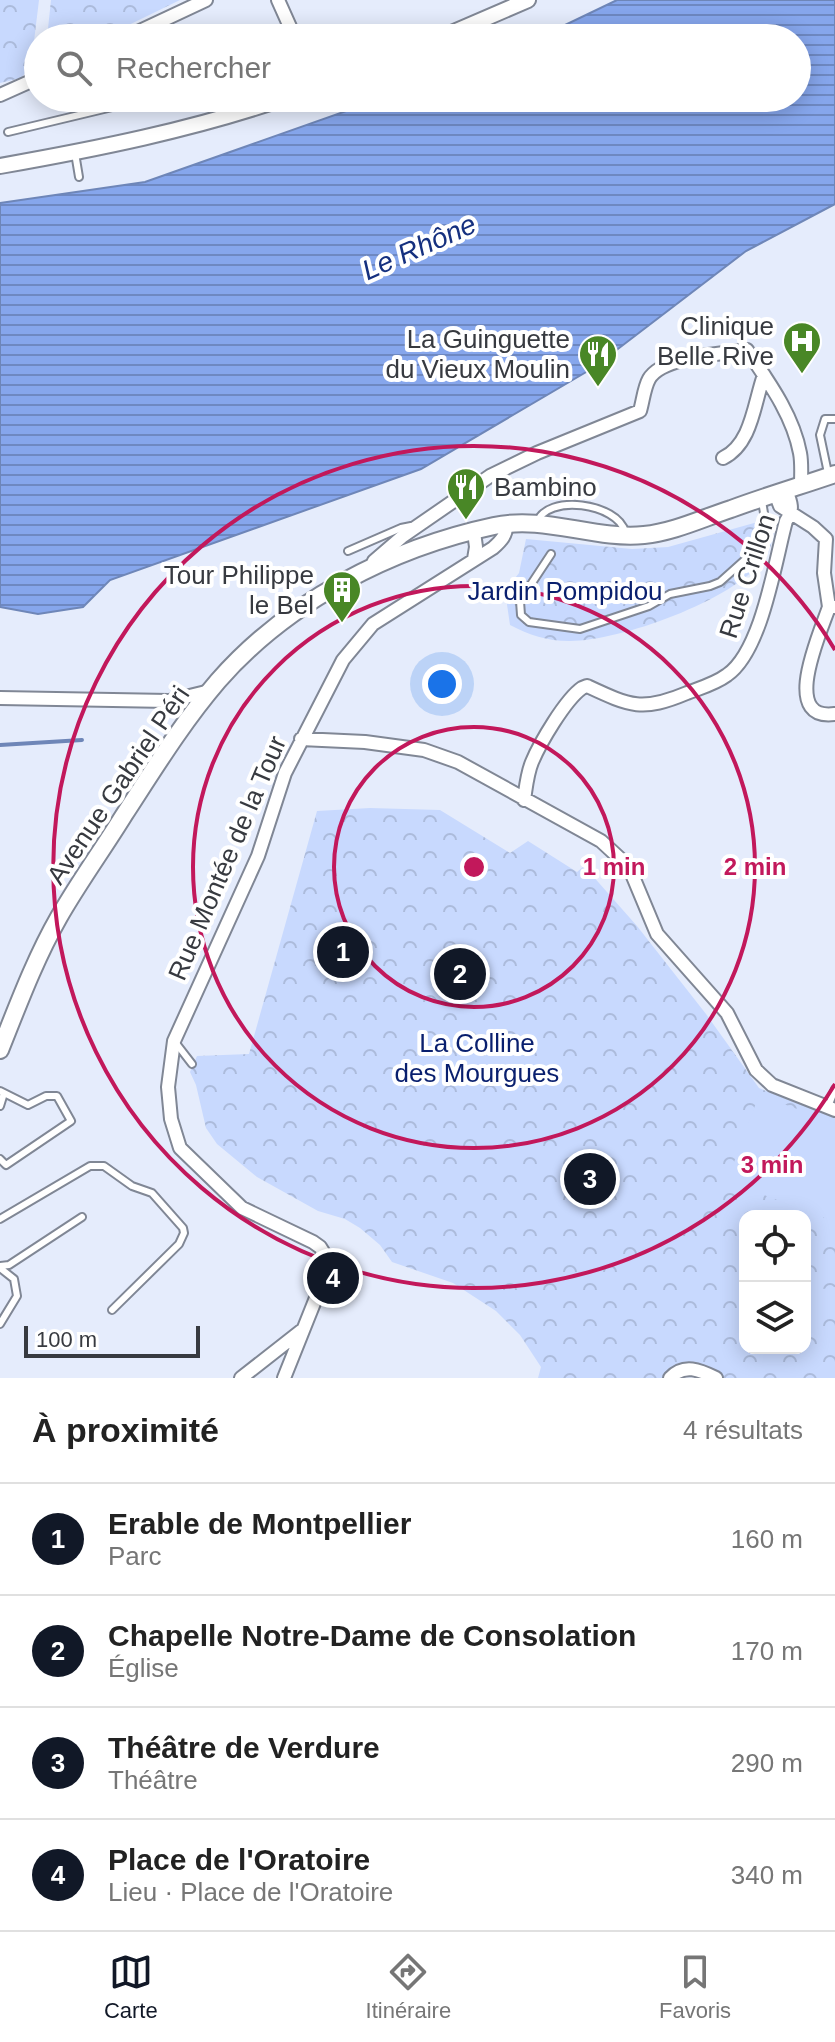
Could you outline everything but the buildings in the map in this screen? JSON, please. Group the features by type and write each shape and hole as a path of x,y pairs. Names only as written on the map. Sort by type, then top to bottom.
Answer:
{"main road":[{"name":"Avenue Gabriel Péri","path":"0,1050 41,950 58,918 156,762 210,691 266,634 345,580 372,567 474,532 506,524 537,523 626,535 673,529 832,476"}],"street":[{"path":"155,24 206,0"},
{"path":"278,0 289,24"},
{"path":"472,24 528,0"},
{"path":"0,95 24,84"},
{"path":"0,166 170,132 238,112"},
{"path":"372,567 382,552 490,476 537,453 640,411 650,378 666,365 696,357 747,350 782,404 800,454 781,492 780,506 826,539 824,573 832,607 805,685 806,700 816,711 835,714"},
{"path":"723,458 735,452 750,424 764,375"},
{"name":"Rue Crillon","path":"524,800 532,761 577,691 587,686 628,705 654,705 729,674 749,649 767,598 786,521 791,514"},
{"name":"Rue Montée de la Tour","path":"304,1329 330,1263 313,1242 242,1208 180,1148 171,1119 168,1087 174,1041 258,856 278,788 343,660 373,624 502,539 506,524"},
{"path":"418,525 429,546"},
{"path":"474,532 474,559"},
{"path":"0,698 169,701 210,691"},
{"path":"169,701 190,717"},
{"path":"301,739 365,742 424,750 458,762 601,841 629,867 657,934 727,1013 756,1070 785,1091 832,1108"},
{"path":"241,1378 304,1329"},
{"path":"284,1378 304,1329"},
{"path":"670,1378 682,1369 690,1369 716,1378"}],"lane":[{"path":"8,132 96,112"},
{"path":"75,153 79,177"},
{"path":"832,476 820,435 825,419 835,419"},
{"path":"551,554 520,601 521,615 529,622 547,626 580,629 595,625 649,606 670,594 720,582 758,548 781,492"},
{"path":"537,523 539,516 547,510 566,505 599,508 613,514 623,524 626,535"},
{"path":"348,551 401,528 418,525"},
{"path":"174,1041 192,1064"},
{"path":"832,1108 835,1089"},
{"path":"0,1106 2,1092 28,1105 46,1096 57,1096 71,1121 6,1165 0,1159"},
{"path":"0,1219 90,1166 104,1166 132,1186 152,1193 184,1233 179,1244 112,1310"},
{"path":"0,1267 9,1265 82,1217"},
{"path":"0,1267 14,1279 17,1296 0,1324"}],"green space":[{"path":"0,0 39,0 36,24 24,24 24,74 0,83"},
{"path":"51,0 180,0 131,24 48,24"},
{"name":"Jardin Pompidou","path":"776,517 770,549 754,570 733,586 678,614 618,634 569,641 538,637 510,625 505,591 519,573 526,539 632,549 668,547"},
{"name":"La Colline des Mourgues","path":"370,808 440,810 510,853 528,841 577,872 584,866 637,926 759,1088 835,1118 835,1378 724,1378 695,1365 666,1378 538,1378 541,1367 520,1335 496,1311 453,1283 392,1262 380,1245 360,1228 345,1219 318,1211 257,1177 217,1144 206,1128 190,1072 197,1056 249,1054 317,811"},
{"path":"759,1095 835,1123 835,1222 811,1213 811,1210 803,1210 727,1181"},
{"path":"835,1287 835,1311 811,1316 811,1291"}],"water":[{"name":"Le Rhône","path":"617,0 835,0 835,204 746,251 593,368 421,469 110,580 83,607 38,614 0,607 0,203 145,182 343,112 811,112 811,24 567,24"}],"waterway":[{"path":"0,745 82,740"}],"place":[{"name":"Clinique Belle Rive","path":"802,375"},
{"name":"La Guinguette du Vieux Moulin","path":"598,388"},
{"name":"Bambino","path":"466,521"},
{"name":"Tour Philippe le Bel","path":"342,624"},
{"name":"Erable de Montpellier","path":"343,952"},
{"name":"Chapelle Notre-Dame de Consolation","path":"460,974"},
{"name":"Théâtre de Verdure","path":"590,1179"},
{"name":"Place de l'Oratoire","path":"333,1278"}]}
